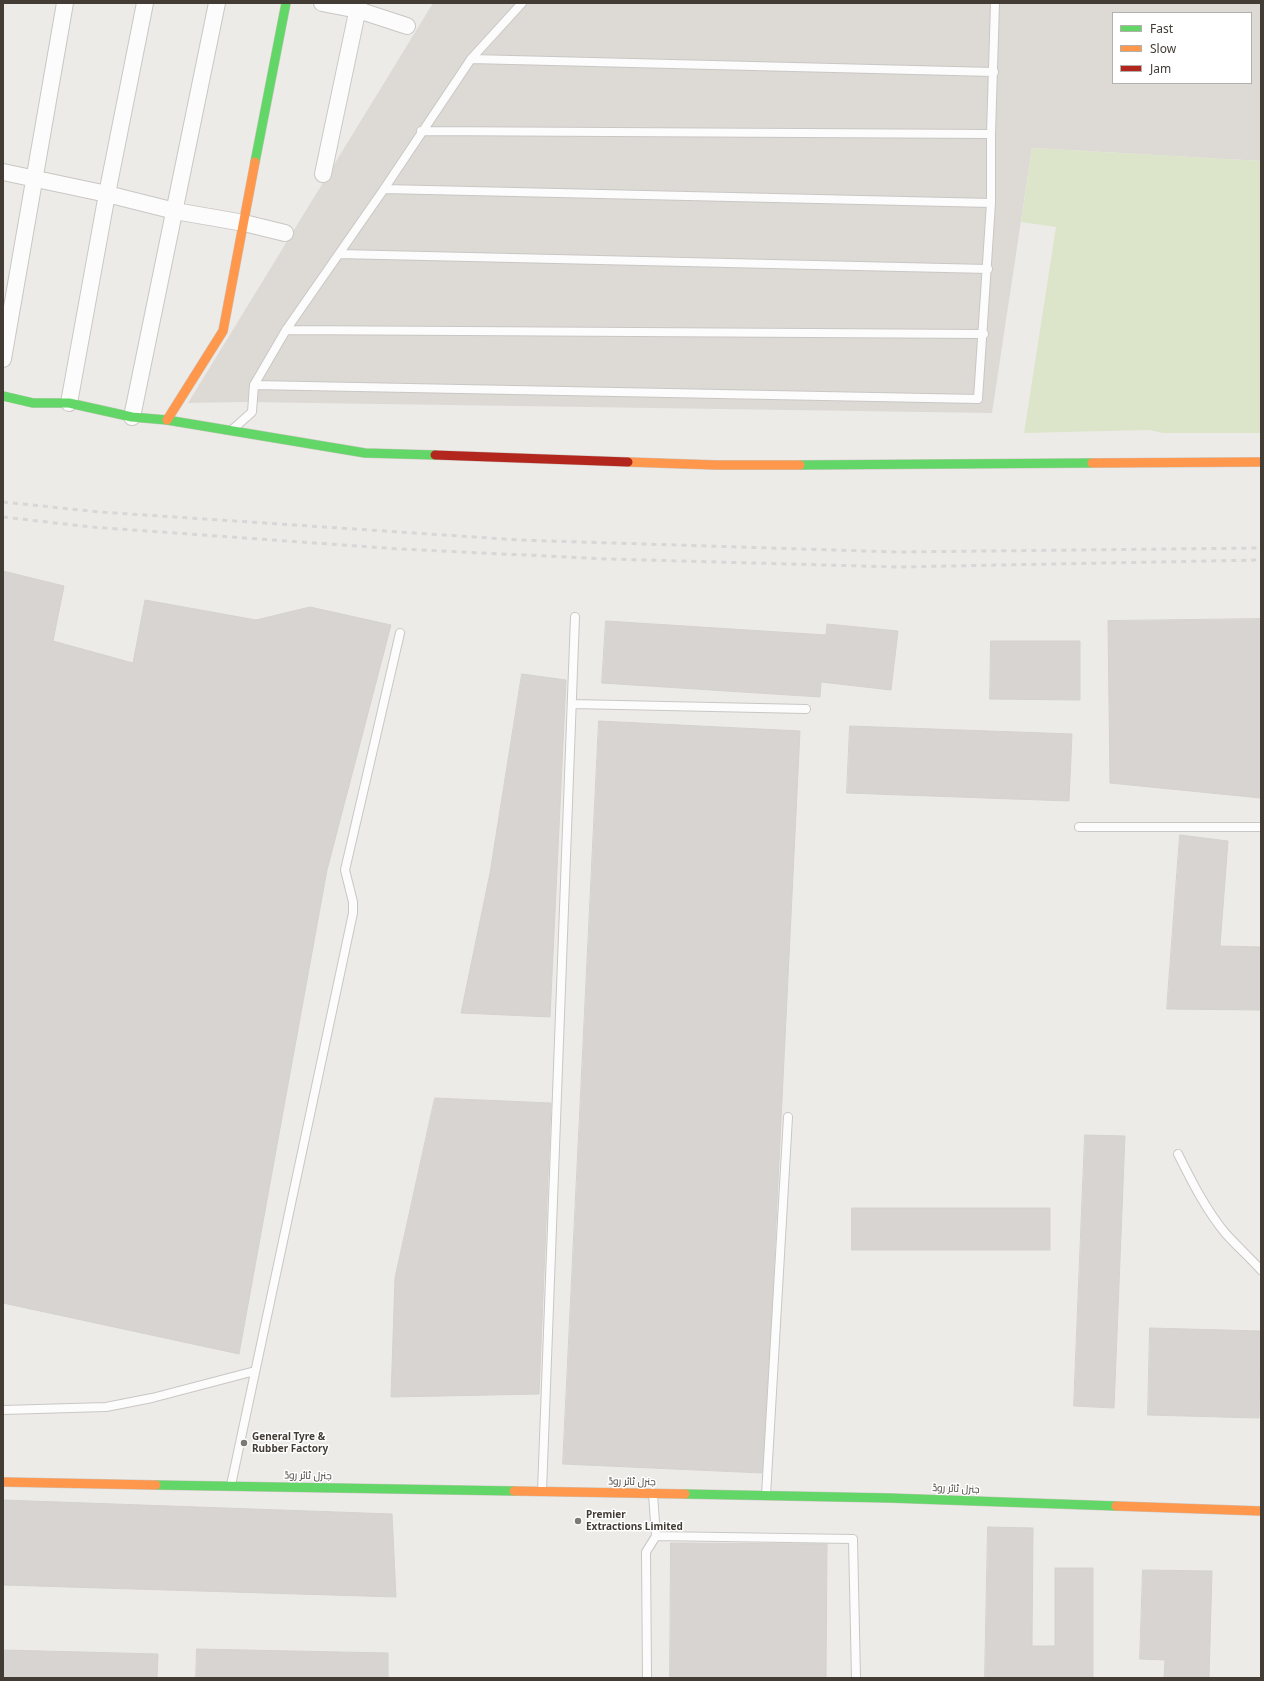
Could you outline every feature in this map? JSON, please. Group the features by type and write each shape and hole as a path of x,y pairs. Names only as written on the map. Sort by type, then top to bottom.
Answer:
{"street":[{"path":"3,359 65,3"},
{"path":"69,403 144,3"},
{"path":"132,417 217,3"},
{"path":"167,420 223,331 286,3"},
{"path":"322,3 358,6 406,26"},
{"path":"323,174 358,6"},
{"path":"3,172 107,194 175,211 244,223 285,233"},
{"path":"3,396 33,403 69,403 132,417 167,420 365,453 708,465 1261,462"},
{"name":"جنرل ٹائر روڈ","path":"3,1482 889,1498 1261,1510"}],"lane":[{"path":"231,430 252,412 254,385 286,330 384,189 471,59 522,3"},
{"path":"254,385 978,399 984,334 991,203 991,134 995,3"},
{"path":"471,59 994,72"},
{"path":"422,131 991,134"},
{"path":"384,189 991,203"},
{"path":"339,254 988,269"},
{"path":"286,330 984,334"},
{"path":"542,1492 575,617"},
{"path":"230,1486 353,913 353,902 345,870 400,633"},
{"path":"572,704 806,709"},
{"path":"1079,827 1261,827"},
{"path":"766,1496 788,1117"},
{"path":"1178,1154 1196,1191 1226,1234 1261,1270"},
{"path":"3,1410 106,1407 152,1398 255,1371"},
{"path":"647,1678 646,1552 656,1536 653,1494"},
{"path":"656,1536 852,1539 856,1678"}],"shaded area":[{"path":"433,3 1261,3 1261,161 1032,148 992,413 245,402 188,403"}],"green space":[{"path":"1032,148 1261,161 1261,433 1163,433 1149,430 1024,433 1056,227 1021,222"}],"building":[{"path":"3,571 64,586 53,641 133,663 145,600 256,620 310,607 391,625 327,870 239,1354 3,1303"},
{"path":"1261,619 1261,798 1110,783 1108,621"},
{"path":"606,621 826,635 827,624 898,631 891,690 821,682 820,697 602,683"},
{"path":"991,641 1080,641 1080,700 990,699"},
{"path":"522,674 566,680 550,1017 461,1013 490,873"},
{"path":"599,721 800,731 772,1305 762,1473 563,1464"},
{"path":"850,726 1072,734 1069,801 847,793"},
{"path":"1180,835 1228,841 1220,946 1261,947 1261,1010 1167,1009"},
{"path":"435,1098 551,1103 539,1394 391,1397 395,1278"},
{"path":"1085,1135 1125,1136 1114,1408 1074,1406"},
{"path":"852,1208 1050,1208 1050,1250 852,1250"},
{"path":"1150,1328 1261,1331 1259,1418 1148,1415"},
{"path":"3,1500 392,1514 396,1597 3,1585"},
{"path":"988,1527 1033,1528 1032,1646 1055,1646 1055,1568 1093,1568 1093,1678 985,1678"},
{"path":"671,1543 827,1544 826,1678 670,1678"},
{"path":"1143,1570 1212,1571 1209,1678 1164,1678 1165,1660 1140,1659"},
{"path":"197,1649 388,1653 388,1678 196,1678"},
{"path":"3,1650 158,1654 157,1678 3,1678"}],"railway":[{"path":"3,502 100,512 519,540 896,552 1261,548"},
{"path":"3,517 91,527 399,549 608,559 898,567 1261,560"}],"traffic: fast":[{"path":"255,162 286,3"},
{"path":"3,396 33,403 69,403 132,417 167,420 365,453 435,455"},
{"path":"800,465 1092,463"},
{"path":"156,1485 514,1491"},
{"path":"685,1494 889,1498 1116,1506"}],"traffic: slow":[{"path":"167,420 223,331 255,162"},
{"path":"628,462 716,465 800,465"},
{"path":"1092,463 1261,462"},
{"path":"3,1482 156,1485"},
{"path":"514,1491 685,1494"},
{"path":"1116,1506 1261,1511"}],"traffic: jam":[{"path":"435,455 628,462"}],"place":[{"name":"General Tyre & Rubber Factory","path":"244,1443"},
{"name":"Premier Extractions Limited","path":"578,1521"}]}
